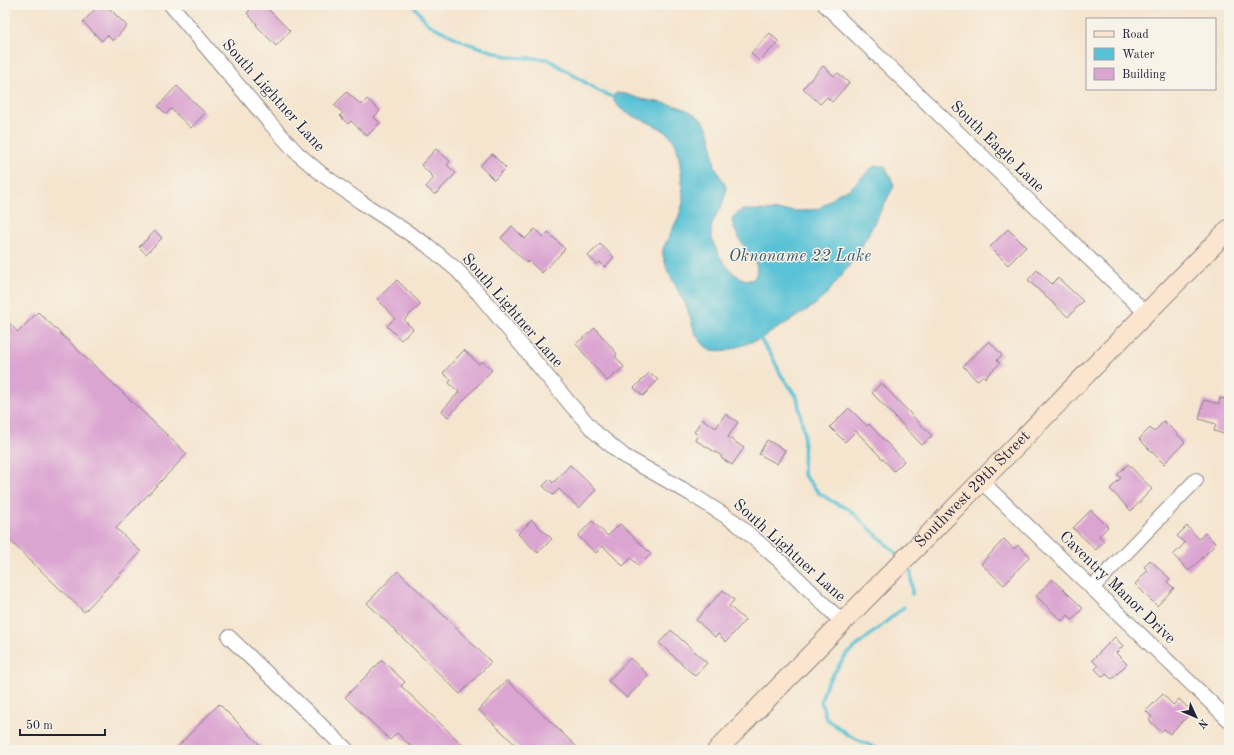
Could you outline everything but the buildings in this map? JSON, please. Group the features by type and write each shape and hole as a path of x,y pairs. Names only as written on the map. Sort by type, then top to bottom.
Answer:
{"street":[{"name":"South Lightner Lane","path":"171,5 297,154 361,202 427,245 457,270 479,294 542,372 595,432 624,456 709,505 735,522 780,561 842,622"},
{"name":"South Eagle Lane","path":"825,5 1146,313"},
{"name":"Southwest 29th Street","path":"717,750 1229,229"},
{"path":"1092,588 1196,480"},
{"name":"Caventry Manor Drive","path":"981,481 1229,720"},
{"path":"228,637 347,750"}],"water":[{"name":"Oknoname 22 Lake","path":"616,93 669,104 687,110 694,114 707,127 715,166 726,187 725,196 712,225 712,237 719,255 725,264 739,277 747,280 754,279 757,269 754,261 736,233 732,219 742,210 804,211 820,208 839,193 848,190 870,169 876,166 885,166 894,186 857,255 825,296 812,307 760,339 726,351 710,350 695,334 685,303 668,272 663,255 663,249 679,216 683,203 677,147 669,135 661,129 633,116 617,105 612,97"}],"waterway":[{"path":"413,5 428,24 466,43 510,57 548,59 597,90 615,98"},
{"path":"759,336 772,356 781,375 797,397 804,432 803,474 819,493 850,510 898,555"},
{"path":"907,565 911,572 912,594"},
{"path":"880,750 848,735 826,718 821,701 826,685 846,655 904,607"}]}
